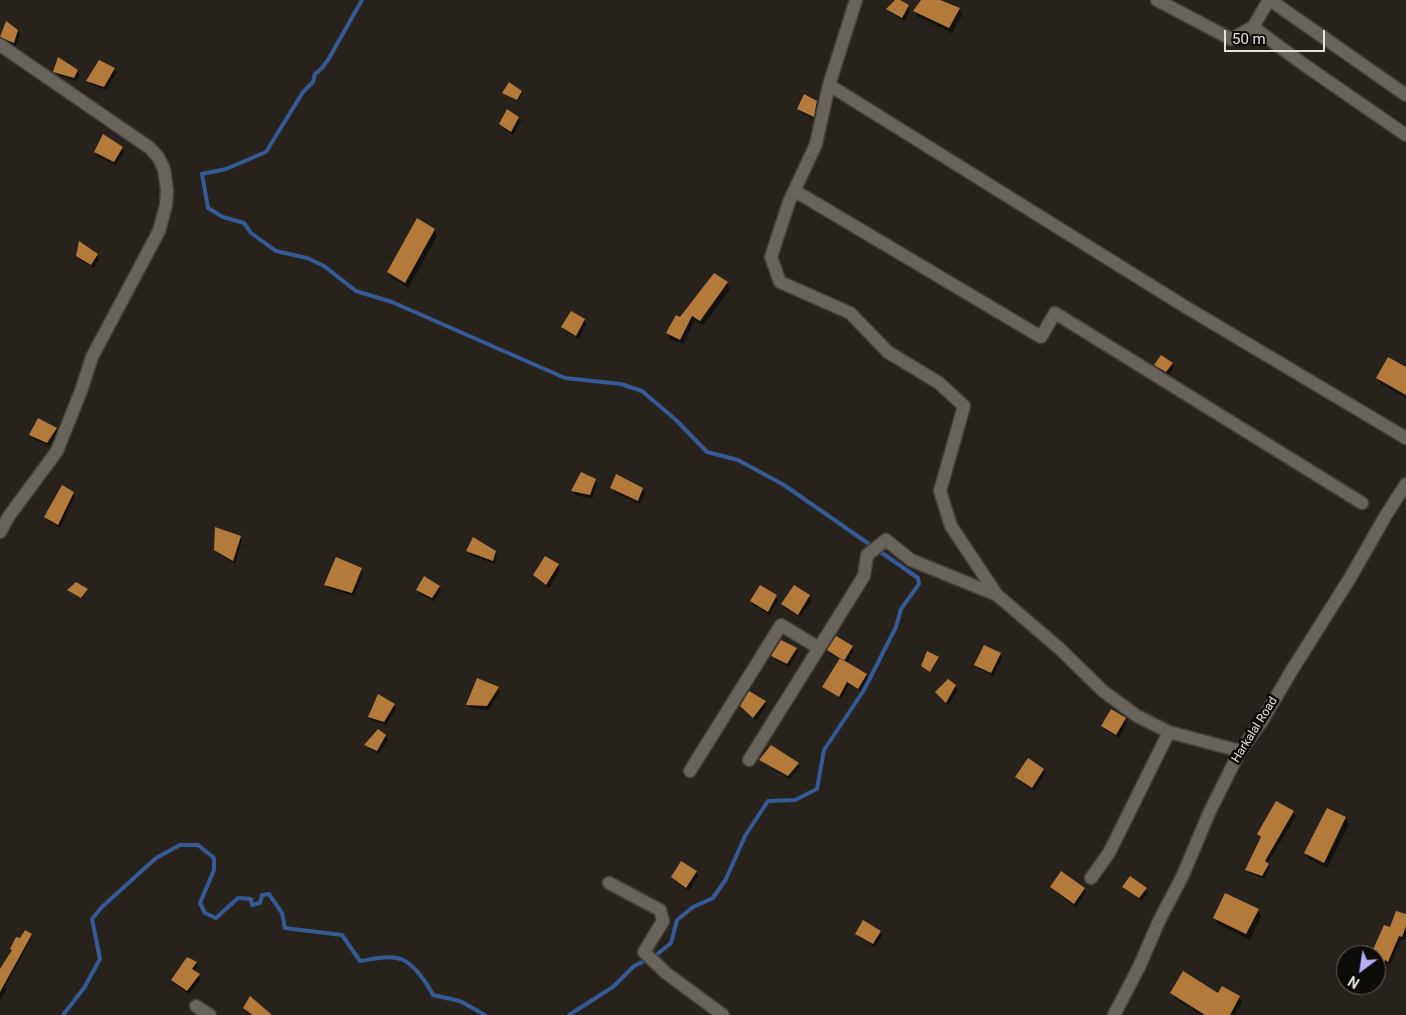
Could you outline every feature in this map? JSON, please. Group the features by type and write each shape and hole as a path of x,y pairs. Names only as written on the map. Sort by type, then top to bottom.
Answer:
{"street":[{"path":"856,0 829,84 816,144 794,191 771,256 780,282 850,313 888,352 939,383 964,406 940,491 951,526 997,596 1060,649 1103,691 1137,716 1170,732 1240,751"},
{"path":"1157,0 1231,39 1252,27 1269,0 1406,95"},
{"path":"1252,27 1406,135"},
{"path":"0,45 150,148 158,157 164,169 167,190 166,205 160,231 92,357 81,391 57,451 9,516 0,532"},
{"path":"829,84 1184,306 1406,438"},
{"path":"794,191 1041,337 1054,314 1362,503"},
{"name":"Harkalal Road","path":"1114,1015 1183,875 1210,812 1240,751 1262,721 1406,484"},
{"path":"749,760 864,576 868,555 886,540 911,560 997,596"},
{"path":"690,771 782,625 819,648"},
{"path":"1091,878 1109,853 1170,732"},
{"path":"609,884 660,910 663,922 644,952 666,973 723,1015"},
{"path":"196,1006 210,1015"}],"building":[{"path":"895,0 900,0 909,5 902,18 886,9"},
{"path":"921,0 940,0 960,8 949,28 913,11"},
{"path":"6,21 18,30 14,43 0,37"},
{"path":"58,57 78,70 74,78 53,72"},
{"path":"99,60 115,68 104,87 86,81"},
{"path":"509,82 522,91 517,100 502,93"},
{"path":"804,94 817,101 814,117 797,109"},
{"path":"507,109 519,117 511,132 499,124"},
{"path":"103,134 123,147 114,162 94,152"},
{"path":"417,218 435,229 405,283 387,272"},
{"path":"79,241 98,254 91,265 76,256"},
{"path":"714,273 728,282 700,321 692,316 680,340 666,333 676,315 680,317"},
{"path":"571,311 585,319 576,336 561,327"},
{"path":"1161,355 1173,363 1166,372 1154,365"},
{"path":"1388,357 1406,367 1406,395 1376,378"},
{"path":"38,418 57,428 47,443 29,435"},
{"path":"581,472 596,479 590,495 571,491"},
{"path":"616,474 643,488 638,501 610,488"},
{"path":"62,485 74,492 58,525 44,517"},
{"path":"215,527 241,536 233,561 214,550"},
{"path":"473,537 496,551 493,561 466,551"},
{"path":"545,556 559,564 546,585 533,575"},
{"path":"336,557 362,568 352,593 324,585"},
{"path":"424,576 440,586 432,598 416,590"},
{"path":"76,582 88,589 81,598 67,590"},
{"path":"760,585 777,595 768,612 750,601"},
{"path":"794,585 810,595 798,615 781,604"},
{"path":"836,636 853,646 844,661 827,650"},
{"path":"781,640 797,648 787,664 771,656"},
{"path":"984,645 1001,653 991,673 974,665"},
{"path":"927,651 939,657 930,672 921,666"},
{"path":"840,658 867,674 858,689 847,682 839,697 822,687"},
{"path":"477,678 499,687 487,706 466,705"},
{"path":"948,679 956,685 946,703 935,692"},
{"path":"749,691 766,701 753,718 740,706"},
{"path":"378,694 395,704 384,722 368,717"},
{"path":"1111,709 1126,718 1116,735 1101,726"},
{"path":"378,729 386,735 377,751 364,745"},
{"path":"771,745 799,763 788,776 759,760"},
{"path":"1028,758 1044,769 1032,788 1015,777"},
{"path":"1276,801 1294,811 1265,861 1269,864 1262,876 1245,870 1261,837 1257,834"},
{"path":"1327,808 1346,817 1324,863 1304,853"},
{"path":"681,861 697,871 686,888 671,877"},
{"path":"1061,871 1085,888 1074,904 1050,887"},
{"path":"1130,876 1147,888 1139,898 1122,887"},
{"path":"1225,893 1259,909 1246,934 1213,918"},
{"path":"1396,911 1406,914 1406,926 1402,937 1399,936 1388,962 1386,961 1386,945 1375,945 1384,925 1390,927"},
{"path":"863,920 881,931 873,944 855,934"},
{"path":"25,930 32,934 0,992 0,969 12,950 10,949 16,937 20,938"},
{"path":"187,957 197,962 192,969 200,974 187,991 171,980"},
{"path":"1183,971 1218,993 1222,986 1240,996 1230,1015 1205,1015 1170,993"},
{"path":"250,996 272,1015 253,1015 243,1008"}],"waterway":[{"path":"362,0 328,60 315,74 313,82 303,92 266,152 226,169 202,174 208,208 223,217 244,223 251,233 276,251 307,258 324,266 356,291 392,302 565,378 621,384 642,391 676,420 707,452 738,460 784,485 918,578 919,584 901,609 896,627 864,690 824,750 817,789 795,800 768,801 745,836 726,879 713,898 693,907 677,920 671,943 655,956 634,966 613,987 569,1015"},
{"path":"63,1015 84,988 100,959 92,919 102,907 156,858 180,845 198,845 214,858 214,870 200,903 205,913 216,918 238,898 251,899 252,905 260,903 262,895 269,894 282,913 285,928 342,935 360,961 386,957 406,961 424,980 433,995 460,1001 485,1015"}]}
